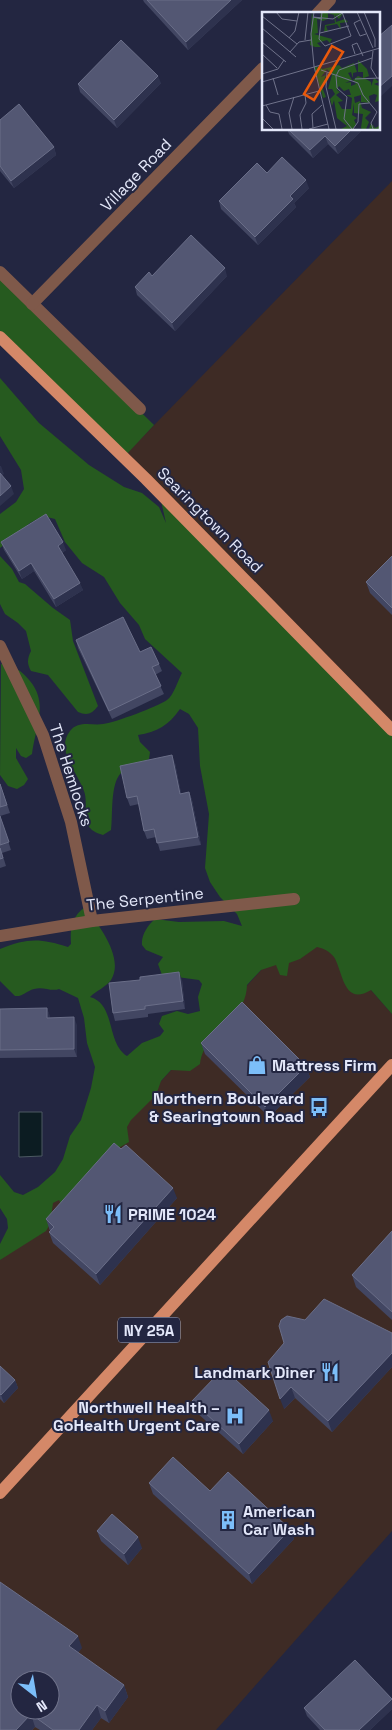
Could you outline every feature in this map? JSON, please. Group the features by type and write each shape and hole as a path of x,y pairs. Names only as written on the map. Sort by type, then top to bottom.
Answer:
{"main road":[{"name":"Searingtown Road","path":"0,337 146,479 392,730"},
{"name":"NY 25A","path":"0,1493 392,1065"}],"street":[{"path":"319,12 330,0"},
{"name":"Village Road","path":"32,304 262,69"},
{"path":"0,272 140,409"},
{"name":"The Hemlocks","path":"0,646 43,735 71,822 92,921"},
{"name":"The Serpentine","path":"0,936 92,921 294,899"}],"shaded area":[{"path":"392,181 392,730 123,457"},
{"path":"308,918 392,1014 392,1531 216,1730 0,1730 0,1260"},
{"path":"19,1112 42,1112 42,1156 19,1157"}],"green space":[{"path":"0,274 154,425 125,456 0,333"},
{"path":"0,378 39,423 89,465 124,487 142,493 159,507 166,523 159,492 392,730 392,1014 371,990 362,994 355,994 349,991 334,957 329,952 317,947 300,959 289,963 287,976 280,975 276,965 261,970 247,985 245,998 240,1008 209,1042 203,1052 200,1064 190,1071 171,1070 161,1081 156,1095 131,1120 127,1127 129,1142 113,1151 61,1204 59,1200 53,1203 50,1224 46,1231 0,1260 0,1244 8,1228 7,1219 0,1208 0,1175 14,1192 23,1195 38,1187 55,1172 63,1159 70,1136 81,1120 95,1067 87,1043 84,1018 78,998 59,989 41,988 15,996 0,981 0,949 34,940 68,947 71,944 71,929 74,919 85,907 103,932 115,962 111,980 90,997 104,1007 116,1042 120,1050 127,1056 142,1043 160,1036 164,1031 159,1024 162,1016 177,1011 188,1014 200,1011 198,997 202,984 199,980 162,975 158,964 163,957 146,950 142,945 144,934 150,924 155,919 179,922 224,921 242,926 237,914 220,897 210,882 205,868 209,814 200,766 198,728 189,714 180,709 162,727 138,735 140,742 150,752 149,759 127,768 117,778 111,830 103,835 89,827 84,791 66,754 66,738 70,731 81,724 103,724 136,714 162,703 172,695 182,673 145,639 139,625 120,603 104,577 82,563 65,542 55,519 43,516 30,523 0,548 0,514 16,502 24,489 21,470 0,436"},
{"path":"0,556 12,569 19,582 25,584 70,620 73,641 98,706 94,711 87,714 78,712 48,675 31,671 28,661 31,651 26,631 5,614 0,604"},
{"path":"1,664 14,667 24,674 36,690 39,698 39,716 32,754 26,758 21,756 16,748 16,758 28,779 24,785 17,789 8,786 0,775"}],"building":[{"path":"147,0 231,0 186,42"},
{"path":"392,25 392,76 380,86 380,35"},
{"path":"121,40 158,76 114,120 78,84"},
{"path":"19,104 54,147 11,181 0,166 0,120"},
{"path":"289,130 351,130 335,146 325,136 310,150"},
{"path":"282,157 306,180 290,196 293,199 255,237 219,201 257,163 267,173"},
{"path":"191,235 225,268 172,323 135,287 149,272 152,276"},
{"path":"0,473 11,486 0,496"},
{"path":"46,514 63,542 58,546 80,583 54,599 31,563 19,571 1,542"},
{"path":"392,556 392,608 366,582"},
{"path":"123,617 140,652 151,647 159,664 152,667 161,686 109,711 76,640"},
{"path":"172,755 180,794 189,792 198,837 157,843 154,829 144,831 137,796 127,798 120,766"},
{"path":"0,784 7,805 0,807"},
{"path":"0,816 9,842 0,845"},
{"path":"0,848 3,858 0,859"},
{"path":"179,972 183,1001 113,1013 109,983 140,980 140,977"},
{"name":"Mattress Firm","path":"242,1002 306,1066 265,1107 201,1043"},
{"path":"47,1008 47,1018 74,1017 74,1049 0,1050 0,1009"},
{"name":"PRIME 1024","path":"114,1143 121,1149 126,1145 173,1188 96,1274 49,1232 54,1227 46,1219"},
{"path":"392,1231 392,1312 352,1275"},
{"name":"Landmark Diner","path":"324,1299 392,1333 392,1353 328,1421 291,1387 280,1399 268,1362 284,1343 279,1326 281,1320 287,1316 305,1320"},
{"path":"0,1366 15,1380 1,1395 0,1394"},
{"name":"Northwell Health – GoHealth Urgent Care","path":"225,1370 269,1410 239,1444 192,1401 216,1376 218,1378"},
{"name":"American Car Wash","path":"173,1457 210,1491 228,1472 290,1529 249,1574 149,1483"},
{"path":"112,1514 138,1537 124,1554 97,1531"},
{"path":"0,1582 78,1636 69,1646 124,1685 105,1711 97,1705 79,1730 53,1730 39,1720 60,1720 60,1670 10,1670 10,1720 25,1720 16,1730 0,1730"},
{"path":"355,1660 392,1699 359,1730 325,1730 304,1708"}],"place":[{"name":"Mattress Firm","path":"257,1065"},
{"name":"Northern Boulevard & Searingtown Road","path":"319,1107"},
{"name":"PRIME 1024","path":"113,1214"},
{"name":"Landmark Diner","path":"330,1372"},
{"name":"Northwell Health – GoHealth Urgent Care","path":"235,1416"},
{"name":"American Car Wash","path":"228,1520"}]}
